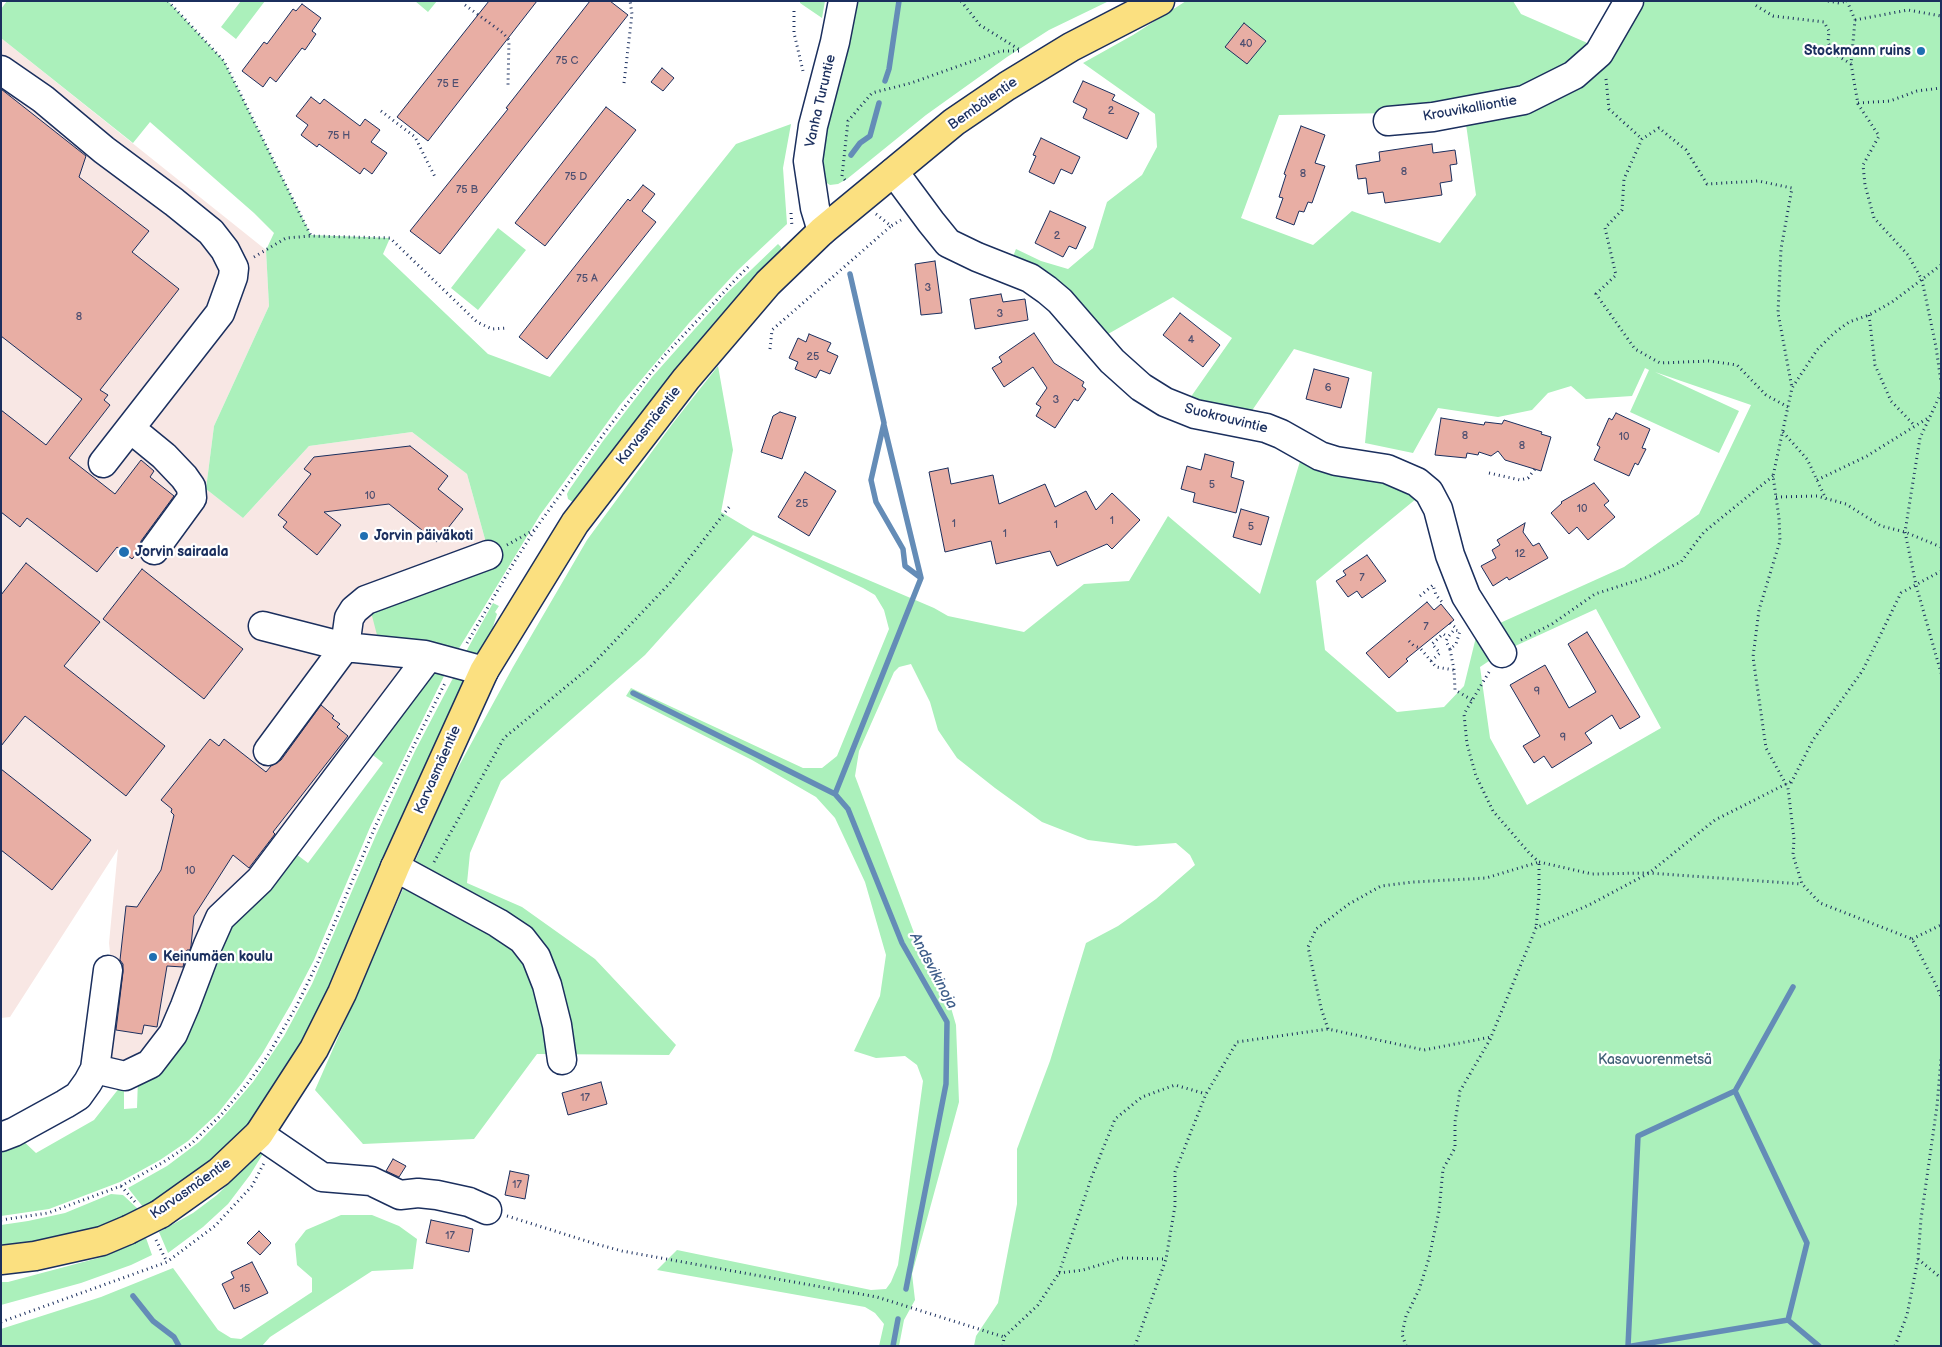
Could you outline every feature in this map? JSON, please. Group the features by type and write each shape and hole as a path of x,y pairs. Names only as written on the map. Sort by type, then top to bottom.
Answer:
{"main road":[{"name":"Bembölentie","path":"822,231 954,122 1007,86 1071,47 1160,1"},
{"name":"Karvasmäentie","path":"1,1260 35,1256 102,1241 146,1222 266,1140 346,984 395,867 484,671 575,523 619,465 686,378 768,283 822,231"},
{"name":"Karvasmäentie","path":"1,1253 35,1256"}],"street":[{"name":"Vanha Turuntie","path":"822,231 815,208 808,162 814,126 843,1"},
{"name":"Krouvikalliontie","path":"1388,121 1433,116 1524,100 1574,75 1598,53 1629,1"},
{"path":"1,70 43,99 104,150 174,202 210,232 225,250 234,268 233,277 220,313 103,463"},
{"name":"Suokrouvintie","path":"894,172 948,243 1030,278 1047,290 1060,301 1112,361 1140,387 1165,402 1195,414 1266,428 1281,434 1320,456 1336,461 1387,469 1417,482 1429,492 1438,509 1450,555 1466,596 1502,653"},
{"path":"131,429 164,456 184,477 191,488 192,498 154,550"},
{"path":"268,751 345,647 348,618 354,610 366,600 488,554"},
{"path":"263,626 345,647 429,656 484,671"},
{"path":"94,1069 125,1076 150,1064 172,1034 220,918 272,866 429,656"},
{"path":"395,867 498,923 522,939 536,957 547,985 557,1025 562,1060"},
{"path":"1,1137 78,1096 88,1082 94,1069 108,970"},
{"path":"266,1140 322,1177 371,1181 400,1195 418,1193 437,1194 469,1202 487,1210"}],"path":[{"path":"168,1 224,61 311,236"},
{"path":"624,83 632,14 630,1"},
{"path":"845,180 842,176 848,121 872,93 920,80 1001,50 1023,52 980,25 961,1"},
{"path":"1756,1 1755,5 1773,16 1824,22 1829,31 1828,43 1835,54 1851,64"},
{"path":"1828,1 1838,3 1847,1 1855,20 1851,64 1858,104 1879,136 1863,165 1865,185 1874,218 1908,256 1922,280 1941,382"},
{"path":"465,5 508,40 508,85"},
{"path":"1855,20 1908,10 1941,16"},
{"path":"794,11 794,33 804,71"},
{"path":"1602,47 1609,109 1642,139"},
{"path":"1858,104 1890,101 1916,92 1941,88"},
{"path":"381,111 415,137 436,179"},
{"path":"1788,407 1766,395 1737,365 1709,361 1660,363 1635,349 1596,294 1616,275 1605,228 1622,210 1624,179 1642,139 1659,128 1686,150 1707,184 1758,181 1792,188 1781,249 1778,313 1792,388"},
{"path":"770,349 772,330 891,226 920,207"},
{"path":"871,211 891,226"},
{"path":"234,268 286,238 311,236 390,238 477,322 492,329 506,328"},
{"path":"1941,265 1892,302 1869,316 1849,322 1834,333 1817,350 1792,388 1773,476 1780,518 1780,541 1759,610 1753,657 1766,748 1787,786 1794,839 1793,855 1802,884 1820,903 1912,939 1941,997"},
{"path":"1869,316 1875,365 1891,401 1915,426"},
{"path":"1941,392 1920,438 1905,532 1916,585 1941,673"},
{"path":"1818,480 1867,456 1928,418"},
{"path":"1782,432 1807,459 1826,498"},
{"path":"1489,473 1520,480 1528,478 1535,469"},
{"path":"1773,476 1704,532 1681,562 1648,577 1595,594 1552,624 1519,641 1502,653 1464,714 1467,744 1476,776 1493,811 1539,862 1592,874 1650,873 1802,884"},
{"path":"1776,497 1816,496 1846,504 1881,526 1905,532 1941,547"},
{"path":"423,882 504,738 590,667 670,583 730,506"},
{"path":"488,554 536,528"},
{"path":"1536,928 1650,873 1714,820 1787,786 1792,781 1813,740 1863,670 1902,593 1941,571"},
{"path":"1420,596 1433,585 1436,595 1446,607"},
{"path":"1450,623 1460,629"},
{"path":"1460,629 1454,630 1446,641 1450,649 1454,670 1455,690 1472,700"},
{"path":"1450,649 1456,644 1460,629"},
{"path":"1431,661 1440,653 1432,644 1442,632 1448,637"},
{"path":"1409,641 1414,646 1420,648 1436,667 1454,670"},
{"path":"1406,1346 1402,1334 1406,1316 1420,1290 1439,1212 1443,1169 1455,1148 1455,1122 1460,1091 1491,1037 1536,928 1539,862"},
{"path":"1328,1028 1321,1008 1308,947 1316,929 1349,904 1381,886 1413,882 1486,878 1539,862"},
{"path":"1912,939 1941,925"},
{"path":"1135,1346 1166,1259 1175,1206 1175,1172 1206,1094 1237,1042 1328,1028 1424,1050 1491,1037"},
{"path":"1895,1346 1907,1315 1918,1259 1921,1219 1937,1106 1941,1059"},
{"path":"1002,1346 1004,1337 1038,1305 1059,1273 1092,1176 1115,1119 1142,1097 1175,1085 1206,1094"},
{"path":"1,1322 167,1262 215,1226 252,1186 266,1140"},
{"path":"121,1186 146,1222 167,1262"},
{"path":"487,1210 622,1251 877,1297 1004,1337"},
{"path":"1059,1273 1083,1270 1122,1258 1166,1259"},
{"path":"1918,1259 1941,1278"}],"shaded area":[{"name":"Jorvin sairaala","path":"1,38 266,250 269,306 214,426 206,489 243,518 309,446 412,432 467,474 493,568 372,612 425,651 153,1054 122,1064 105,1053 112,972 109,943 118,849 10,1017 1,1018"}],"green space":[{"path":"7,1 168,1 224,61 311,235 390,238 383,254 488,354 550,377 736,144 791,124 783,168 787,224 737,271 689,323 620,405 540,515 458,650 383,648 377,635 371,612 493,568 467,474 412,432 309,446 243,518 206,489 214,426 269,306 266,250 274,233 254,213 150,122 133,143 1,38 1,9"},
{"path":"241,1 265,1 236,39 221,27"},
{"path":"415,1 437,1 428,12"},
{"path":"800,1 825,1 822,18 800,3"},
{"path":"853,1 1109,1 1049,30 1007,57 926,115 847,179 838,184 830,185 825,182 822,176 820,147"},
{"name":"Kasavuorenmetsä","path":"1186,1 1513,1 1521,14 1592,45 1595,50 1570,72 1517,95 1392,113 1279,115 1241,218 1313,245 1352,211 1440,243 1476,195 1465,117 1517,109 1564,88 1593,67 1642,1 1941,1 1941,1346 974,1346 976,1336 998,1303 1017,1204 1017,1149 1050,1061 1086,943 1118,926 1156,899 1195,865 1190,855 1176,843 1136,846 1088,840 1042,822 957,758 938,730 930,702 911,664 899,667 894,672 859,751 855,776 916,938 947,994 956,1025 959,1102 912,1274 915,1300 904,1320 899,1346 879,1346 884,1324 875,1313 865,1307 657,1270 677,1250 871,1290 886,1289 898,1265 923,1081 917,1065 905,1056 876,1058 854,1051 880,996 886,955 865,882 835,818 816,797 752,760 626,696 631,688 803,768 822,768 837,756 889,629 884,610 875,595 863,588 753,535 645,655 501,781 470,853 467,883 522,907 595,959 676,1045 669,1055 537,1054 474,1139 363,1144 315,1090 449,784 513,667 587,540 673,423 718,366 733,450 721,512 751,530 934,608 948,616 1024,632 1084,584 1129,581 1168,516 1260,594 1301,458 1337,467 1373,471 1398,480 1422,494 1316,581 1325,650 1397,712 1444,707 1464,686 1477,633 1492,659 1480,667 1490,738 1527,805 1661,728 1596,609 1513,647 1500,623 1624,567 1699,514 1751,405 1655,372 1739,411 1719,453 1630,412 1649,370 1645,368 1632,396 1586,399 1571,386 1548,393 1532,410 1498,417 1438,408 1413,453 1365,443 1372,372 1294,349 1249,415 1214,409 1188,401 1232,338 1173,297 1101,338 1065,294 1012,259 1016,249 1041,261 1068,269 1093,248 1107,202 1142,175 1157,147 1155,114 1083,63 1133,35"},
{"path":"498,228 526,250 478,310 451,288"},
{"path":"778,244 781,247 780,253 576,504 568,499 567,494 569,490 603,441 652,377 726,294"},
{"path":"493,603 499,606 495,612 497,614 487,646 480,657 463,657"},
{"path":"425,668 446,672 371,825 314,960 262,1054 242,1083 218,1113 188,1141 160,1160 120,1182 49,1209 1,1216 1,1145 20,1138 36,1153 94,1120 120,1087 124,1089 124,1109 137,1108 138,1078 219,934 292,851 308,863 383,763 369,752"},
{"path":"455,676 462,679 464,685 460,695 428,759 334,982 301,1049 263,1109 221,1157 170,1196 143,1207 128,1188 167,1166 199,1142 253,1082 284,1036 312,984 376,835 415,751"},
{"path":"263,1149 264,1152 250,1175 228,1204 203,1227 168,1253 159,1232 193,1213 217,1195"},
{"path":"111,1194 123,1195 138,1209 104,1226 65,1239 1,1245 1,1225 65,1213"},
{"path":"341,1215 372,1215 399,1226 417,1239 413,1269 372,1271 270,1337 262,1346 1,1346 1,1329 101,1297 173,1268 218,1330 231,1338 241,1339 312,1292 312,1278 297,1265 295,1244 306,1230"},
{"path":"146,1238 152,1255 131,1265 81,1283 1,1305 1,1282 8,1282 102,1257"}],"building":[{"path":"489,1 537,1 428,141 397,117"},
{"path":"590,1 610,1 628,15 440,254 410,231 508,109 506,108"},
{"path":"302,4 321,18 312,31 316,34 305,50 302,48 276,82 270,77 263,87 242,71 264,42 267,44 293,9 296,11"},
{"path":"1244,23 1266,41 1247,64 1225,47"},
{"path":"662,68 674,78 663,91 651,82"},
{"path":"1083,81 1115,95 1112,100 1139,113 1127,139 1083,118 1087,109 1073,102"},
{"path":"1,89 86,156 79,177 149,231 132,252 179,289 100,390 108,395 104,400 110,405 69,458 115,494 141,460 154,471 150,477 174,496 141,541 139,551 132,559 117,547 97,572 27,518 20,527 1,512 1,410 46,445 82,399 1,336"},
{"path":"311,97 320,104 324,99 360,126 365,119 380,130 371,142 387,153 372,174 364,168 360,174 319,144 317,147 301,135 308,125 296,116"},
{"path":"606,107 636,130 545,246 515,223"},
{"path":"1301,126 1325,135 1315,163 1325,166 1312,203 1308,202 1304,212 1299,211 1294,225 1276,218 1283,198 1279,197 1286,175 1284,174"},
{"path":"1041,138 1080,157 1072,174 1061,169 1054,184 1029,172 1036,156 1033,155"},
{"path":"1432,144 1433,153 1455,150 1457,164 1450,165 1452,181 1440,183 1442,195 1385,203 1383,192 1368,194 1366,178 1358,179 1356,165 1380,161 1379,152"},
{"path":"643,185 655,194 642,211 656,222 547,359 519,337 628,199 630,201"},
{"path":"1050,211 1086,227 1076,249 1069,246 1063,257 1035,243"},
{"path":"935,261 942,313 921,315 915,264"},
{"path":"1001,294 1003,302 1025,299 1028,320 975,329 970,299"},
{"path":"1180,313 1220,345 1203,367 1163,335"},
{"path":"1034,333 1054,363 1084,382 1082,386 1086,389 1078,401 1074,399 1055,428 1036,416 1041,407 1036,404 1047,388 1033,367 1004,387 992,368 1002,362 999,357"},
{"path":"809,334 831,343 827,351 838,356 830,374 820,370 816,378 795,369 798,362 789,358 798,338 806,342"},
{"path":"1314,369 1349,378 1341,408 1306,399"},
{"path":"780,412 796,417 782,459 761,452 773,416"},
{"path":"1616,413 1650,429 1642,448 1646,449 1638,465 1635,463 1629,476 1594,460 1600,447 1597,445 1609,418 1612,420"},
{"path":"1441,418 1484,425 1485,422 1502,424 1504,420 1542,432 1541,434 1551,437 1541,471 1505,460 1498,451 1491,456 1479,452 1478,455 1467,453 1466,458 1435,455"},
{"path":"410,446 448,476 438,489 463,509 437,542 389,504 324,512 341,525 317,555 283,527 287,522 278,515 311,474 304,469 314,457"},
{"path":"1205,454 1234,462 1231,477 1244,481 1236,513 1193,502 1195,493 1181,489 1187,466 1201,470"},
{"path":"948,468 951,484 993,475 999,504 1045,484 1055,507 1086,491 1096,510 1112,493 1140,520 1112,549 1107,544 1057,566 1050,551 996,564 991,541 945,552 929,472"},
{"path":"805,472 836,491 809,536 778,517"},
{"path":"1594,483 1609,501 1604,505 1615,517 1588,540 1577,527 1569,534 1551,513 1561,502"},
{"path":"1241,509 1269,517 1261,545 1233,537"},
{"path":"1525,523 1523,532 1533,546 1539,543 1548,558 1509,580 1507,577 1493,586 1481,566 1496,558 1492,550 1500,545 1497,540"},
{"path":"1367,555 1386,581 1362,598 1357,591 1348,597 1336,581 1346,575 1343,571"},
{"path":"26,563 100,622 64,666 165,746 126,796 25,716 1,746 1,595"},
{"path":"142,569 243,649 204,699 103,619"},
{"path":"1427,602 1434,610 1441,604 1454,620 1406,659 1408,661 1389,678 1366,653"},
{"path":"1587,632 1640,717 1620,729 1612,715 1585,733 1592,743 1552,768 1544,756 1534,763 1523,746 1540,736 1510,685 1545,665 1569,708 1596,692 1568,644"},
{"path":"321,705 334,716 332,718 340,724 337,727 348,736 273,832 275,834 249,868 233,855 194,916 191,946 190,950 187,950 183,967 167,966 157,1027 144,1025 142,1034 116,1030 123,972 123,964 120,960 126,906 137,907 161,870 174,815 171,812 172,809 161,800 210,739 219,746 224,739 266,772 271,766 281,760"},
{"path":"1,769 91,840 52,890 1,850"},
{"path":"601,1082 607,1104 568,1115 562,1093"},
{"path":"393,1159 406,1166 399,1177 386,1171"},
{"path":"510,1171 529,1175 525,1199 505,1195"},
{"path":"431,1220 473,1229 469,1252 426,1243"},
{"path":"259,1231 271,1243 260,1255 247,1243"},
{"path":"252,1262 268,1293 234,1309 222,1284 234,1278 231,1272"}],"waterway":[{"path":"885,81 889,69 899,1"},
{"path":"851,155 860,143 870,136 879,103"},
{"path":"835,794 921,578 905,566 903,549 876,502 871,480 884,423 850,274"},
{"path":"884,425 921,578"},
{"name":"Andsvikinoja","path":"633,693 835,794 848,809 902,943 947,1022 946,1084 906,1289"},
{"path":"1735,1091 1793,987"},
{"path":"1628,1346 1638,1136 1735,1091 1807,1243 1788,1320"},
{"path":"133,1296 153,1321 174,1337 179,1346"},
{"name":"Andsvikinoja","path":"893,1346 898,1319"},
{"path":"1632,1346 1788,1320 1819,1346"}],"place":[{"name":"Stockmann ruins","path":"1921,51"},
{"name":"Jorvin päiväkoti","path":"364,536"},
{"name":"Jorvin sairaala","path":"124,552"},
{"name":"Keinumäen koulu","path":"153,957"}]}
